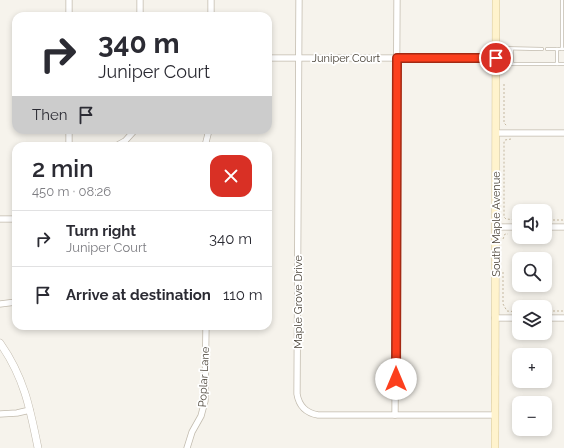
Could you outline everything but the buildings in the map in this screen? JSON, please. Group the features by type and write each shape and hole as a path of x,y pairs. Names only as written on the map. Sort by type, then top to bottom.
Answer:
{"main road":[{"name":"South Maple Avenue","path":"495,448 496,0"}],"street":[{"path":"69,0 69,12"},
{"path":"140,0 140,12"},
{"path":"211,0 211,12"},
{"name":"Maple Grove Drive","path":"299,0 298,399 304,410 318,415 495,415"},
{"path":"396,415 397,0"},
{"name":"Juniper Court","path":"272,58 496,58"},
{"path":"496,133 564,133"},
{"path":"123,142 131,134"},
{"path":"0,219 12,219"},
{"path":"496,227 512,227"},
{"path":"552,227 564,227"},
{"path":"0,304 12,302"},
{"path":"496,318 512,318"},
{"path":"552,318 564,318"},
{"name":"Poplar Lane","path":"187,448 192,432 201,416 205,401 206,330"},
{"path":"0,343 16,370 30,410 38,448"},
{"path":"0,414 17,413 30,410"}],"lane":[{"path":"547,49 563,49 562,0"},
{"path":"496,48 542,49"},
{"path":"512,49 512,64 564,64"},
{"path":"557,49 557,64"}],"path":[{"path":"504,84 504,123 508,127"},
{"path":"512,219 506,219 504,217 504,142 505,140 515,139"},
{"path":"552,220 564,220"},
{"path":"502,244 505,234 510,233"},
{"path":"503,267 503,304 507,311 512,311"},
{"path":"552,311 564,311"}],"route":[{"path":"396,379 397,58 496,58"}]}
